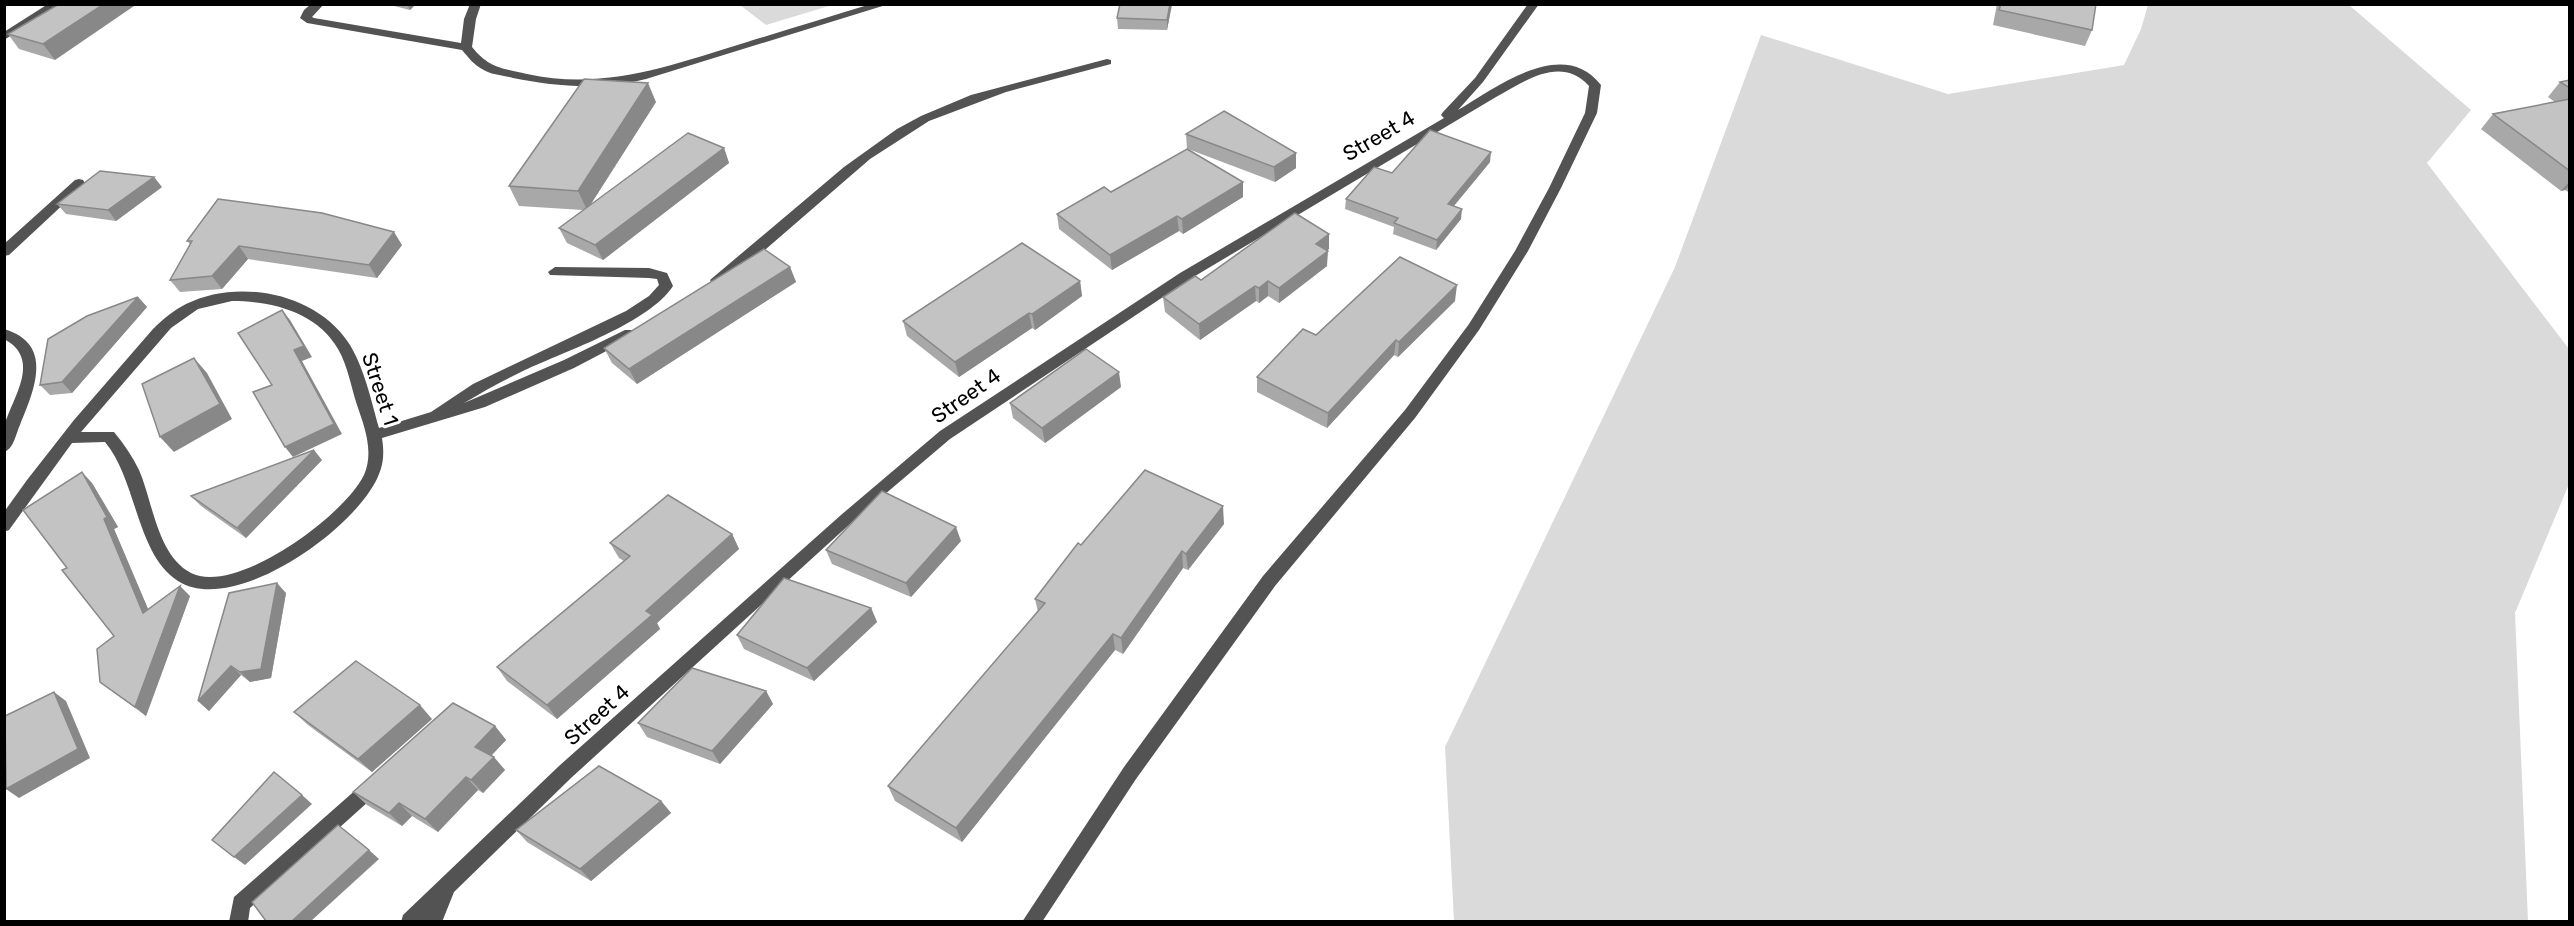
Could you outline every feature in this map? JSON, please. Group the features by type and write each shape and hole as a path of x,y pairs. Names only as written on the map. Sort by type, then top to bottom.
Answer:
{"street":[{"path":"4,38 56,4"},
{"path":"319,4 308,12 306,18 311,21 466,47 476,60 487,68 570,85 606,84 642,77 884,4"},
{"path":"466,47 470,19 476,4"},
{"path":"1437,127 1479,80 1534,4"},
{"path":"704,290 767,242 842,174 902,131 969,101 1011,87 1107,62"},
{"name":"Street 4","path":"410,921 565,772 846,519 945,435 1185,276 1437,127 1542,69 1580,71 1595,85 1591,113 1555,188 1521,251 1474,327 1410,414 1269,581 1130,773 1031,921"},
{"path":"4,252 79,183"},
{"path":"427,421 474,389 627,316 658,297 666,286 662,276 649,273 555,272"},
{"name":"Street 1","path":"4,526 24,495 69,438 169,321 194,305 224,297 272,298 320,317 343,345 375,435 376,460 362,491 321,531 292,552 241,577 215,583 197,581 183,576 171,566 160,547 127,457 118,444 109,436 69,438"},
{"path":"375,435 427,421 520,387 646,325"},
{"path":"4,334 12,336 26,353 30,376 4,447"},
{"path":"237,921 241,903 390,770"},
{"path":"432,921 449,884"}],"shaded area":[{"path":"740,5 832,5 766,25"},
{"path":"2148,5 2349,5 2471,110 2427,163 2569,349 2569,484 2515,613 2528,921 1454,921 1445,747 1675,267 1761,35 1948,94 2124,65 2141,29"}],"building":[{"path":"59,4 104,4 43,44 8,34"},
{"path":"1120,4 1170,4 1167,20 1117,18"},
{"path":"2001,4 2096,4 2092,30 1999,10"},
{"path":"584,79 648,83 578,191 509,186"},
{"path":"2570,80 2570,88 2560,82"},
{"path":"2570,99 2570,171 2493,114"},
{"path":"1224,111 1296,153 1274,167 1186,134"},
{"path":"1430,130 1491,152 1448,204 1462,209 1437,240 1394,223 1398,218 1346,199 1374,167 1392,173"},
{"path":"688,133 724,148 595,245 559,228"},
{"path":"1187,149 1243,182 1182,219 1177,216 1110,255 1057,214 1104,187 1111,192"},
{"path":"100,171 154,177 108,210 57,204"},
{"path":"218,199 322,213 394,232 369,265 239,246 212,276 170,280 192,241 187,241"},
{"path":"1295,213 1329,234 1316,244 1328,251 1279,288 1268,281 1259,288 1255,286 1199,324 1163,297 1195,276 1201,280"},
{"path":"1022,243 1080,281 955,362 903,321"},
{"path":"764,249 790,267 629,369 604,348"},
{"path":"1400,257 1457,285 1399,342 1396,340 1328,413 1257,377 1303,329 1316,335"},
{"path":"138,297 62,382 40,385 48,339 87,316"},
{"path":"282,310 304,346 294,350 334,424 285,447 253,392 272,385 238,333"},
{"path":"1086,349 1119,372 1042,428 1010,403"},
{"path":"194,358 220,404 160,437 142,384"},
{"path":"314,450 237,528 191,496"},
{"path":"1145,470 1223,506 1186,554 1182,551 1121,638 1113,634 956,828 888,786 1045,603 1035,599 1078,543 1081,545"},
{"path":"82,472 107,517 104,519 143,613 180,586 135,707 100,682 97,649 114,636 62,570 67,568 23,510"},
{"path":"882,491 956,527 906,583 826,550"},
{"path":"668,495 732,534 646,611 652,615 547,705 497,667 630,556 610,543"},
{"path":"784,578 871,608 807,668 737,635"},
{"path":"277,583 261,669 240,672 231,666 198,701 229,593"},
{"path":"356,661 420,705 358,759 294,712"},
{"path":"692,668 766,691 712,751 638,723"},
{"path":"54,692 78,749 6,789 5,716"},
{"path":"453,703 495,726 475,747 494,757 471,780 466,777 425,819 399,803 389,813 353,792"},
{"path":"599,766 661,801 580,869 516,830"},
{"path":"274,772 302,795 234,857 212,840"},
{"path":"338,825 369,850 292,921 266,921 252,902"}]}
